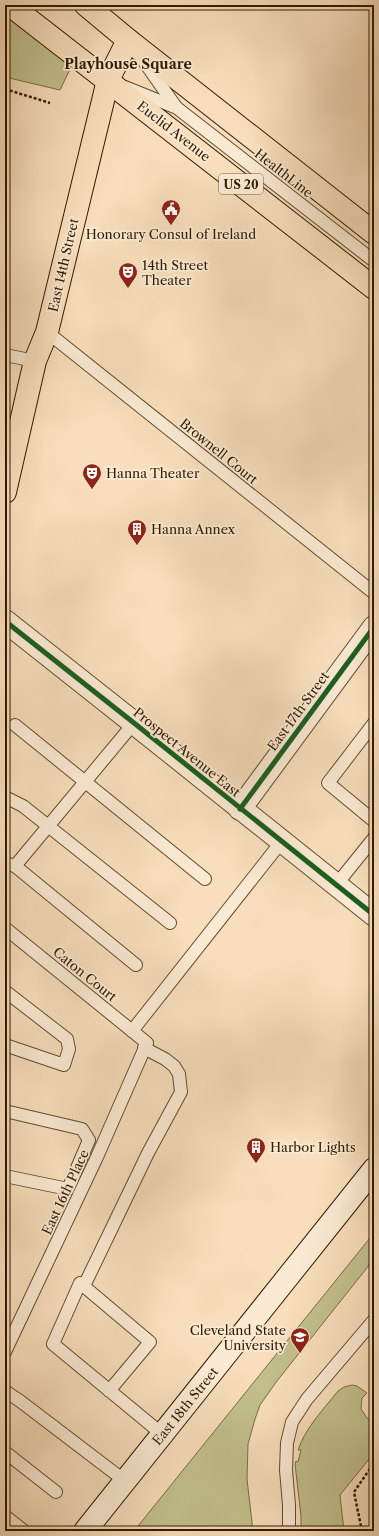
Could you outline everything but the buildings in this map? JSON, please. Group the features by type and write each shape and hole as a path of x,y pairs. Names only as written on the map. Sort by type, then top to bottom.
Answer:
{"main road":[{"name":"Euclid Avenue","path":"10,5 374,288"},
{"path":"86,5 128,40 374,233"},
{"name":"East 14th Street","path":"5,492 36,361 47,332 108,80 128,40"}],"street":[{"name":"Prospect Avenue East","path":"5,622 374,915"},
{"name":"East 17th Street","path":"240,809 371,638"},
{"name":"East 18th Street","path":"85,1531 374,1169"}],"lane":[{"name":"HealthLine","path":"128,40 177,108"},
{"name":"HealthLine","path":"108,80 177,108 374,261"},
{"name":"Brownell Court","path":"47,332 374,593"},
{"path":"5,355 36,361"},
{"path":"134,723 48,826 10,864 136,965"},
{"path":"374,723 328,783 374,821"},
{"path":"15,725 205,879"},
{"path":"5,797 23,806 170,923"},
{"path":"336,885 374,838"},
{"path":"132,1031 282,841"},
{"name":"Caton Court","path":"5,928 132,1031 145,1046 174,1066 179,1074 181,1092 148,1153 84,1286 80,1283 53,1344 109,1391"},
{"path":"5,991 67,1039 69,1050 64,1064 5,1045"},
{"name":"East 16th Place","path":"5,1352 97,1157 145,1046"},
{"path":"5,1111 82,1129 89,1140 68,1188 5,1176"},
{"path":"84,1286 150,1342 109,1391 162,1434"},
{"path":"288,1531 289,1505 286,1470 287,1443 292,1422 307,1399 374,1320"},
{"path":"5,1391 125,1481"},
{"path":"5,1452 56,1492"},
{"path":"5,1516 24,1531"}],"path":[{"path":"5,89 50,103"},
{"path":"362,1531 354,1492 374,1463"}],"shaded area":[{"path":"5,13 72,65 60,90 5,77"},
{"path":"374,1233 374,1259 277,1381 260,1405 248,1444 247,1479 253,1531 134,1531"},
{"path":"352,1385 357,1386 367,1393 362,1398 361,1409 367,1418 374,1422 374,1453 340,1495 344,1531 301,1531 301,1516 295,1464 296,1461 298,1462 301,1450 298,1450 310,1426 338,1391 344,1387"}],"cycle path":[{"path":"5,621 374,915"},
{"path":"240,809 374,627"}],"place":[{"name":"Honorary Consul of Ireland","path":"171,226"},
{"name":"14th Street Theater","path":"128,289"},
{"name":"Hanna Theater","path":"92,490"},
{"name":"Hanna Annex","path":"137,546"},
{"name":"Harbor Lights","path":"256,1164"},
{"name":"Cleveland State University","path":"300,1354"}],"district":[{"name":"Playhouse Square","path":"128,64"}]}
